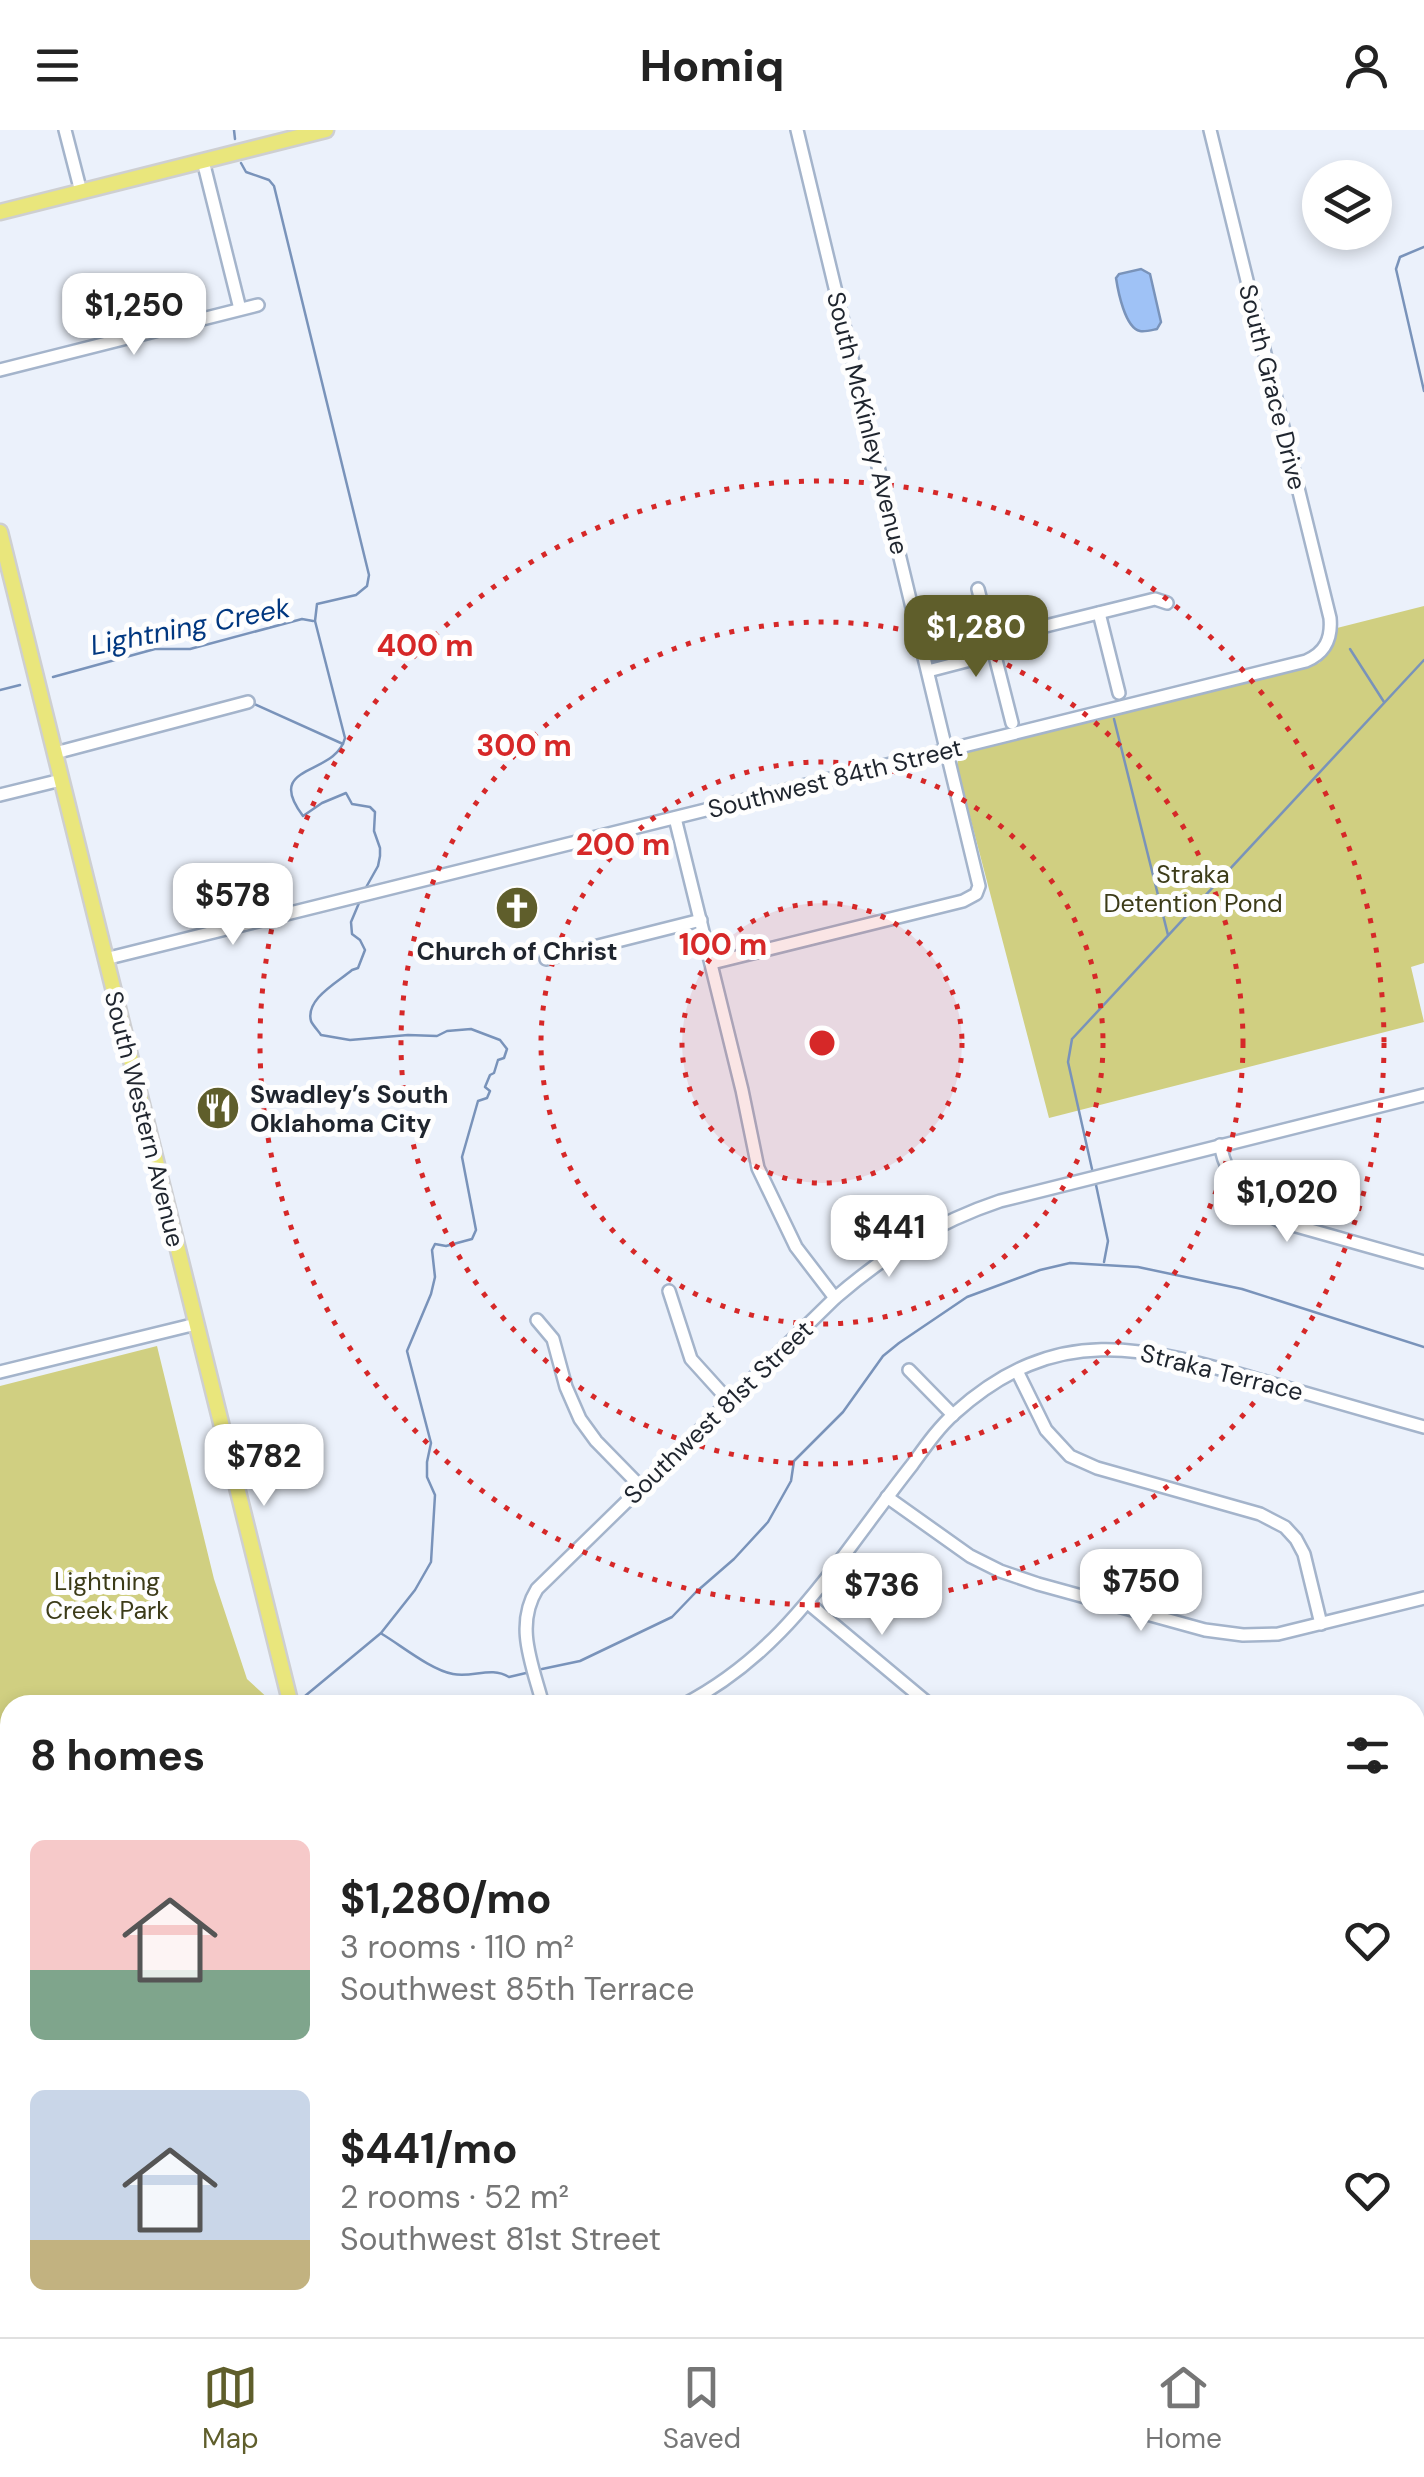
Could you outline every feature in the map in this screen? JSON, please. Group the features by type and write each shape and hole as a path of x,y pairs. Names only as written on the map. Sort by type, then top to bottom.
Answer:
{"main road":[{"path":"0,212 326,130"},
{"name":"South Western Avenue","path":"0,532 288,1695"}],"street":[{"path":"65,130 81,192"},
{"name":"South McKinley Avenue","path":"712,963 963,901 978,890 979,876 797,130"},
{"name":"South Grace Drive","path":"1210,130 1330,618 1326,644"},
{"path":"203,161 240,309"},
{"path":"0,370 258,305"},
{"path":"978,589 1012,723"},
{"path":"924,656 1155,599 1167,603"},
{"path":"1100,613 1119,694"},
{"path":"928,670 978,658 992,640"},
{"name":"Southwest 84th Street","path":"105,959 1306,661 1319,655 1326,644"},
{"path":"55,753 248,702"},
{"path":"0,795 61,780"},
{"path":"676,818 761,1176 796,1246 835,1298"},
{"path":"546,958 701,920"},
{"name":"Southwest 81st Street","path":"540,1695 526,1640 526,1614 532,1597 545,1580 835,1298 903,1245 964,1214 1015,1196 1424,1095"},
{"path":"1220,1145 1224,1163 1237,1187 1270,1216 1424,1262"},
{"path":"669,1292 691,1359 729,1402"},
{"path":"537,1320 553,1339 566,1387 580,1418 596,1441 641,1488"},
{"path":"0,1372 196,1324"},
{"name":"Straka Terrace","path":"698,1695 742,1668 782,1632 953,1415 984,1390 1047,1359 1106,1349 1148,1351 1424,1427"},
{"path":"908,1370 953,1415"},
{"path":"1017,1371 1046,1430 1070,1456 1097,1468 1260,1514 1285,1527 1304,1554 1321,1624"},
{"path":"888,1497 970,1556 1000,1571 1225,1634 1278,1634 1424,1598"},
{"path":"808,1603 918,1695"}],"green space":[{"name":"Straka Detention Pond","path":"1424,606 1424,963 1411,967 1424,1022 1049,1118 957,767 962,754 1319,663 1328,654 1337,628"},
{"name":"Lightning Creek Park","path":"157,1346 214,1579 247,1679 264,1695 0,1695 0,1386"}],"water":[{"path":"1141,269 1150,274 1161,322 1157,329 1135,328 1121,300 1116,278"}],"waterway":[{"path":"234,130 235,139"},
{"path":"241,163 246,172 269,180 274,186 369,575 367,586 356,595 317,604 315,621 345,738 339,750 296,778 291,787 303,816 346,793 352,804 370,807 375,812 374,831 380,856 364,891"},
{"path":"1424,247 1400,257 1396,269 1424,391"},
{"name":"Lightning Creek","path":"53,677 155,649 190,649 302,619 313,621"},
{"path":"1350,649 1384,702"},
{"path":"1092,1169 1068,1062 1072,1039 1424,660"},
{"name":"Lightning Creek","path":"0,690 20,685"},
{"path":"254,704 343,744"},
{"path":"1114,719 1168,935"},
{"name":"Lightning Creek","path":"306,1695 381,1633 415,1590 431,1562 435,1495 427,1477 431,1443 407,1351 431,1294 435,1244 446,1246 472,1239 476,1230 462,1157 478,1101 487,1098 490,1091 485,1087 507,1049 500,1040 471,1029 437,1036 350,1040 321,1035 311,1021 313,1005 331,986 358,968 365,950 352,934 351,922 359,903"},
{"path":"1096,1185 1108,1241 1104,1262"},
{"path":"542,1669 580,1661 672,1617 768,1522 791,1481 794,1461 843,1412 883,1356 967,1297 1040,1270 1070,1263 1138,1267 1242,1289 1424,1347"},
{"path":"382,1634 444,1672 495,1672 509,1677 526,1673"}],"place":[{"name":"Church of Christ","path":"517,908"},
{"name":"Swadley’s South Oklahoma City","path":"218,1108"}]}
